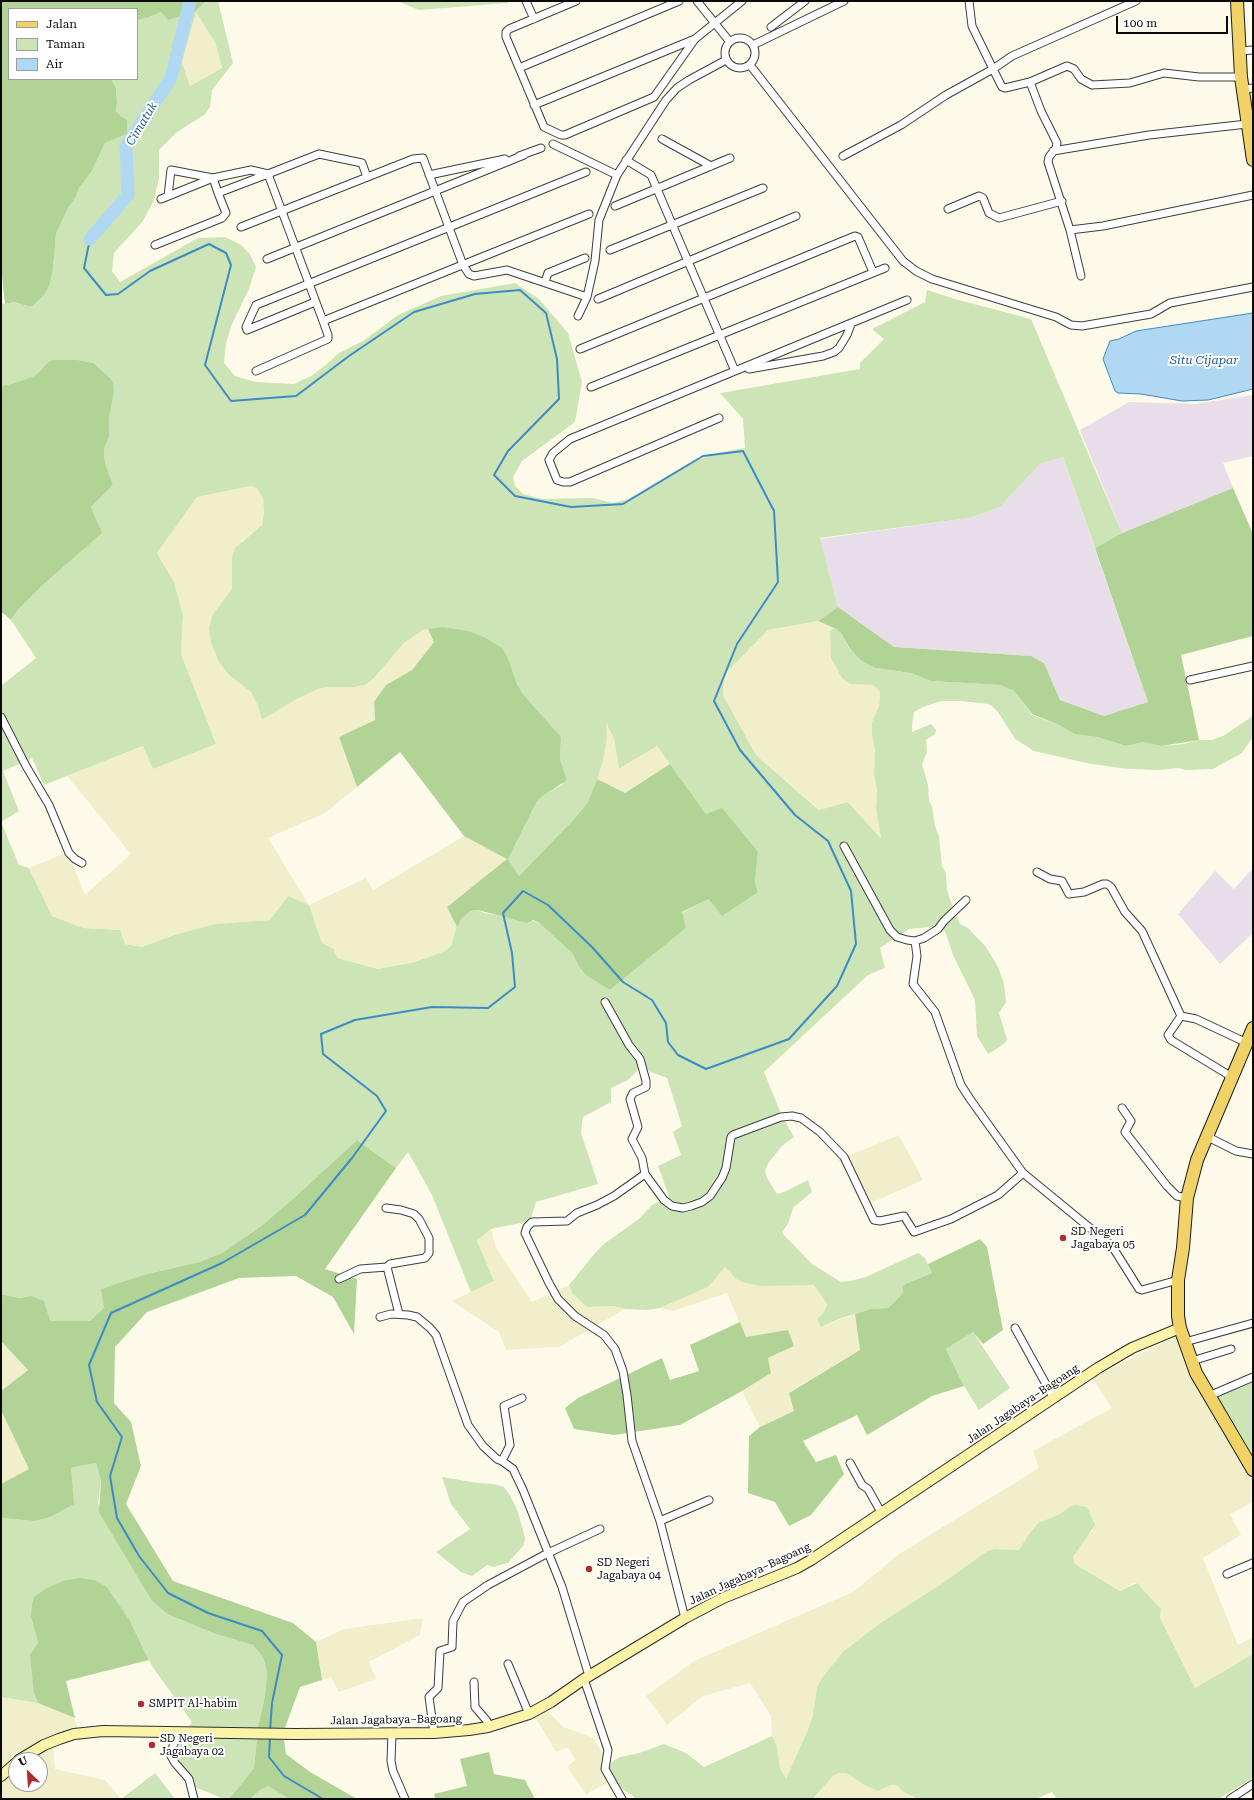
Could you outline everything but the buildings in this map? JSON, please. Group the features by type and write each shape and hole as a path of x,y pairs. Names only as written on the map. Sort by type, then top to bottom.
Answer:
{"main road":[{"path":"1237,1 1239,51 1246,85 1253,160"},
{"path":"1253,1028 1206,1136 1195,1166 1187,1198 1183,1248 1178,1280 1178,1316 1180,1328 1196,1373 1253,1470"}],"street":[{"path":"526,1 534,19"},
{"path":"576,1 509,29 506,32 506,37 544,126 561,135 565,135 650,100 654,97 695,39 742,1"},
{"path":"519,68 679,1"},
{"path":"697,1 730,42"},
{"path":"771,27 805,1"},
{"path":"753,45 844,1"},
{"path":"969,1 972,26 993,70 1004,88 1030,82 1067,66 1074,69 1081,79 1092,85 1130,83 1164,73 1246,85"},
{"path":"843,156 901,125 946,95 993,70 1012,56 1136,1"},
{"path":"740,38 750,41 753,45 755,56 750,65 740,68 730,65 726,60 725,50 730,42 740,38"},
{"path":"534,105 695,39"},
{"path":"1239,51 1253,50"},
{"path":"578,316 587,297 595,261 599,220 617,175 666,100 677,88 726,60"},
{"path":"750,65 903,261 916,271 932,279 1056,316 1071,325 1082,326 1151,314 1170,303 1253,287"},
{"path":"1030,82 1041,111 1057,143 1056,148 1049,157 1048,162 1062,201 1081,276"},
{"path":"1053,151 1149,135 1249,122"},
{"path":"662,139 711,166"},
{"path":"553,144 617,175"},
{"path":"267,259 541,148"},
{"path":"218,193 318,154 362,163 367,177"},
{"path":"429,175 524,155"},
{"path":"241,227 413,159 423,158 463,265 469,274 474,276 507,270 587,297"},
{"path":"615,206 730,158"},
{"path":"626,160 651,175 658,188 735,371"},
{"path":"213,178 172,170 164,197 213,178 251,170 268,174"},
{"path":"315,302 247,330 246,327 256,305 586,172"},
{"path":"256,371 328,339 328,335 268,174"},
{"path":"155,245 222,218 226,213 213,178"},
{"path":"610,250 763,188"},
{"path":"1070,230 1103,226 1253,195"},
{"path":"948,209 979,196 983,198 988,213 999,218 1062,201"},
{"path":"322,321 589,214"},
{"path":"598,299 796,216"},
{"path":"580,349 855,236 858,237 873,272"},
{"path":"545,282 548,273 585,258"},
{"path":"591,387 885,268"},
{"path":"719,418 570,482 557,480 549,460 553,454 570,439 907,300"},
{"path":"735,371 823,356 834,352 847,335 851,324"},
{"path":"1190,680 1253,666"},
{"path":"1,717 26,766 50,805 69,853 82,863"},
{"path":"844,846 890,930 897,936 915,941 924,938 938,929 944,921 966,900"},
{"path":"1037,872 1050,879 1062,881 1069,894 1084,892 1103,884 1107,884 1111,887 1125,912 1142,931 1181,1016"},
{"path":"915,941 917,956 913,984 935,1012 961,1085 1023,1174 1112,1246 1140,1289 1142,1290 1178,1280"},
{"path":"605,1002 629,1045 640,1059 646,1081 646,1087 633,1093 630,1099 638,1127 632,1139 642,1158 645,1174 664,1200 672,1206 683,1208 691,1206 702,1202 710,1196 722,1178 726,1168 731,1137 781,1117 792,1116 800,1118 820,1132 844,1157 874,1220 880,1221 904,1216 914,1232 951,1219 998,1195 1023,1174"},
{"path":"1181,1016 1196,1019 1246,1043"},
{"path":"1181,1016 1168,1035 1170,1040 1232,1077"},
{"path":"1122,1108 1131,1121 1125,1132 1167,1186 1177,1196 1187,1198"},
{"path":"1206,1136 1236,1151 1253,1154"},
{"path":"645,1174 614,1196 597,1205 576,1213 567,1221 532,1222 527,1227 525,1233 549,1284 558,1299 575,1316 604,1335 615,1349 623,1371 628,1395 632,1440 660,1522 685,1618"},
{"path":"339,1279 360,1269 387,1267 390,1264 425,1258 429,1253 429,1238 419,1219 411,1212 386,1208"},
{"path":"387,1267 399,1314"},
{"path":"380,1317 399,1314 417,1318 430,1328 436,1335 468,1425 483,1446 497,1459 513,1469 562,1587 608,1750 605,1769 622,1799"},
{"path":"1185,1342 1253,1324"},
{"path":"1015,1328 1053,1397"},
{"name":"Jalan Jagabaya–Bagoang","path":"178,1732 295,1734 434,1733 469,1730 529,1714 551,1702 587,1677 685,1618 723,1598 797,1568 882,1514 1053,1397 1132,1348 1180,1328"},
{"path":"1192,1361 1231,1349"},
{"path":"1209,1396 1253,1377"},
{"path":"502,1461 510,1445 504,1406 522,1398"},
{"path":"850,1463 862,1485 868,1489 882,1514"},
{"path":"660,1522 709,1500"},
{"path":"434,1733 429,1697 438,1688 440,1650 452,1647 453,1621 463,1602 488,1585 548,1553 600,1528"},
{"path":"1227,1574 1253,1563"},
{"path":"508,1664 529,1714"},
{"path":"474,1682 475,1707 487,1721 488,1726"},
{"path":"32,1752 44,1745 74,1734 103,1731 178,1732 171,1756 189,1779 194,1799"},
{"path":"392,1734 390,1761 405,1799"},
{"path":"1230,1799 1253,1784"}],"shaded area":[{"path":"196,11 215,42 222,68 190,86 182,62"},
{"path":"1253,395 1253,456 1223,463 1233,488 1122,533 1080,430 1129,402 1195,404"},
{"path":"1063,457 1148,702 1104,716 1060,700 1044,663 1031,656 894,647 838,607 820,539 969,518 1000,507 1040,464"},
{"path":"251,486 257,488 263,499 264,514 262,525 242,541 232,590 213,614 229,675 251,692 258,706 262,720 295,700 318,689 365,685 373,679 404,643 423,630 428,629 434,642 412,670 386,685 374,702 375,720 339,737 357,787 325,813 268,838 309,905 270,920 215,924 174,935 142,947 125,944 120,930 83,928 52,916 29,868 68,852 85,895 131,854 67,776 144,746 153,769 216,744 181,654 183,615 174,582 157,553 197,497"},
{"path":"818,621 836,629 833,629 850,684 873,685 879,690 879,706 872,722 872,735 875,750 874,773 877,791 876,808 881,840 848,802 820,810 756,755 723,695 724,675 768,630"},
{"path":"605,723 610,729 614,738 619,769 657,746 670,764 625,793 597,780 604,757 607,737"},
{"path":"464,836 508,859 447,907 457,927 451,946 445,951 415,962 378,969 337,958 334,949 322,943 309,905 366,878 373,890"},
{"path":"1253,868 1253,933 1220,964 1178,914 1215,871 1234,889"},
{"path":"899,1135 923,1180 864,1206 849,1173 838,1160"},
{"path":"491,1229 496,1248 532,1302 569,1285 572,1293 587,1307 614,1306 625,1309 559,1347 506,1350 499,1332 452,1301 494,1281 477,1241"},
{"path":"725,1267 736,1279 814,1285 827,1304 824,1312 817,1319 821,1327 855,1314 860,1350 789,1392 794,1411 760,1427 742,1391 771,1373 768,1358 794,1346 746,1338 727,1293 673,1311 660,1308 708,1287"},
{"path":"1182,1333 1191,1363 1253,1467 1253,1502 1230,1514 1241,1535 1203,1558 1238,1645 1253,1637 1253,1654 1195,1688 1160,1618 1161,1609 1137,1583 1133,1583 1120,1591 1075,1564 1073,1557 1083,1541 1093,1530 1071,1506 1058,1515 1038,1523 1019,1550 994,1549 987,1551 943,1583 813,1715 795,1763 786,1780 780,1768 777,1746 772,1736 771,1716 750,1683 703,1696 667,1725 646,1696 694,1661 853,1592 899,1554 1039,1468 1033,1451 1112,1408 1092,1378"},
{"path":"1,1341 28,1370 1,1391"},
{"path":"1,1410 29,1469 1,1484"},
{"path":"423,1618 420,1635 369,1662 376,1679 339,1692 331,1677 322,1680 316,1642 344,1629"},
{"path":"1,1697 38,1703 75,1718 78,1730 52,1739 55,1769 105,1780 121,1799 1,1799"},
{"path":"546,1709 563,1727 593,1738 610,1765 607,1770 611,1781 586,1794 567,1767 575,1760 568,1747 556,1752 534,1715"},
{"path":"839,1773 846,1773 866,1786 878,1791 891,1785 896,1785 904,1792 918,1799 814,1799 814,1796 833,1776"}],"green space":[{"path":"1,1 206,1 196,11 168,20 161,12 138,20 138,8 8,8 8,80 112,80 116,88 116,111 127,120 127,134 105,143 92,171 79,188 76,197 68,208 56,234 53,269 49,286 44,295 32,306 14,302 5,304 1,267"},
{"path":"206,1 218,1 233,63 212,90 210,107 204,115 177,132 159,150 159,178 154,200 143,221 114,253 112,271 120,282 198,238 225,237 241,245 250,254 256,267 249,289 232,324 226,343 224,363 235,376 256,382 294,384 311,376 339,353 363,341 398,315 441,296 515,283 539,299 568,333 582,382 575,422 522,461 513,477 515,486 523,494 541,499 593,498 613,503 628,499 687,464 717,453 745,448 743,419 720,393 860,369 860,363 884,339 872,329 925,302 927,290 1031,319 1122,533 1095,548 1063,457 1040,464 1000,507 969,518 820,538 838,607 818,621 768,630 724,675 723,695 756,755 819,810 848,802 881,839 876,808 877,791 874,773 875,750 872,735 872,722 879,706 879,690 873,685 850,684 842,678 831,658 830,631 833,629 836,629 841,633 850,650 875,668 911,673 931,681 1000,685 1014,691 1032,715 1059,725 1074,734 1097,737 1126,746 1143,742 1161,746 1184,744 1198,740 1212,740 1223,736 1253,716 1253,737 1242,753 1213,769 1129,769 1091,764 1034,751 1015,739 998,712 988,704 961,701 941,701 923,707 914,712 912,732 931,724 936,730 935,734 926,740 927,752 922,764 928,785 929,801 932,806 935,826 939,837 942,866 946,873 947,890 960,924 968,928 986,947 998,967 1004,984 1006,1002 999,1013 1007,1039 1005,1043 988,1054 977,1036 975,1000 953,955 946,934 941,926 909,929 880,948 885,968 868,975 764,1072 782,1116 794,1137 782,1146 769,1162 765,1170 766,1176 777,1194 808,1180 812,1192 793,1208 788,1224 782,1232 783,1234 812,1264 841,1282 866,1277 918,1253 925,1258 932,1273 905,1284 902,1294 888,1308 870,1309 839,1319 821,1327 817,1319 824,1312 827,1304 814,1285 762,1286 745,1283 736,1279 725,1267 708,1287 660,1308 647,1310 625,1309 614,1306 587,1307 572,1293 569,1285 605,1243 639,1219 652,1205 669,1196 658,1166 681,1155 673,1132 682,1126 667,1078 640,1068 628,1080 611,1088 611,1102 583,1117 581,1133 598,1184 536,1202 530,1221 491,1229 477,1241 494,1281 471,1292 432,1195 408,1152 396,1168 357,1140 260,1227 222,1253 199,1262 147,1274 90,1321 50,1321 31,1296 19,1298 1,1294 1,822 1,686 36,658 11,620 18,610 44,584 101,533 91,507 113,485 105,463 104,449 109,437 109,420 114,392 47,363 34,376 1,386 1,303 5,304 14,302 27,306 53,269 56,234 68,208 76,197 79,188 92,171 105,143 127,134 122,117 116,111 116,88 112,80 138,80 138,20 161,12 196,11","holes":["196,12 215,42 222,68 190,86 182,62","251,486 257,488 263,499 264,513 262,525 235,548 232,557 232,589 213,614 209,628 211,642 219,662 229,675 251,692 258,706 262,720 295,700 318,689 365,685 373,679 404,643 423,630 442,627 508,658 517,684 523,694 561,737 560,759 566,777 562,785 544,795 537,801 508,859 519,876 575,818 588,802 604,757 607,737 606,723 614,738 619,769 657,746 706,814 758,852 755,882 758,892 709,899 682,913 686,928 610,990 578,965 572,953 538,922 484,913 478,910 471,911 462,918 457,925 451,946 445,951 415,962 378,969 337,958 334,949 322,943 309,905 288,896 270,920 215,924 174,935 142,947 125,944 120,930 83,928 52,916 29,868 19,865 1,822 19,811 3,771 32,758 44,785 143,746 153,769 216,744 181,654 183,615 174,582 157,553 197,497"]},
{"path":"397,1 508,1 508,3 419,10"},
{"path":"53,360 77,360 93,363 111,379 114,392 109,420 109,437 104,449 105,463 113,485 91,507 102,533 44,584 18,610 11,620 3,613 1,614 1,386 34,376 47,363"},
{"path":"1233,488 1253,534 1253,636 1181,655 1199,740 1161,746 1143,742 1126,746 1097,737 1074,734 1059,725 1032,714 1014,691 1000,685 931,681 911,673 875,668 862,661 850,649 841,633 836,629 818,621 838,607 894,647 1031,656 1044,663 1060,700 1104,716 1148,702 1095,548 1122,533"},
{"path":"442,627 468,631 486,638 502,648 508,658 517,684 523,694 561,737 560,759 566,781 537,801 508,859 519,876 575,818 588,802 597,779 625,793 670,764 706,814 722,808 758,852 755,882 758,892 722,916 709,899 682,912 686,928 610,990 586,975 578,965 572,953 538,922 533,920 527,923 478,910 471,911 462,918 457,927 447,907 507,859 464,836 400,752 357,787 339,737 375,720 374,702 386,685 412,670 434,642 428,629"},
{"path":"357,1140 396,1168 325,1269 357,1279 354,1334 333,1297 296,1276 239,1278 147,1312 115,1347 114,1403 131,1422 141,1466 126,1504 173,1581 293,1623 316,1642 322,1680 300,1687 283,1733 286,1754 310,1772 357,1799 289,1799 268,1786 260,1790 250,1799 229,1799 254,1768 258,1726 265,1696 267,1672 263,1657 253,1645 213,1633 167,1614 152,1601 99,1512 101,1481 96,1463 71,1468 74,1504 50,1517 34,1521 1,1518 1,1484 29,1469 1,1410 1,1391 28,1370 1,1341 1,1294 19,1298 31,1296 44,1301 50,1321 90,1321 104,1308 101,1289 147,1274 199,1262 222,1253 260,1227"},
{"path":"980,1239 987,1247 1003,1330 983,1344 973,1332 946,1349 964,1386 932,1396 867,1435 857,1415 803,1441 816,1462 836,1455 844,1474 811,1515 789,1526 775,1502 748,1493 749,1436 760,1427 794,1411 789,1393 860,1350 855,1314 870,1309 888,1308 902,1294 905,1284 932,1273 928,1264"},
{"path":"740,1322 746,1337 788,1330 794,1346 768,1358 771,1373 742,1391 680,1425 614,1435 574,1429 565,1408 578,1398 662,1358 670,1380 699,1371 690,1345"},
{"path":"973,1332 1010,1388 979,1410 964,1386 946,1349"},
{"path":"1253,1380 1253,1467 1210,1399"},
{"path":"96,1463 101,1481 98,1503 152,1601 167,1614 213,1633 253,1645 263,1657 267,1672 265,1696 258,1726 254,1768 229,1799 224,1799 195,1787 178,1763 180,1738 192,1722 152,1666 130,1621 31,1617 38,1643 34,1693 38,1703 1,1697 1,1518 34,1521 71,1468"},
{"path":"442,1477 494,1484 504,1487 510,1495 518,1512 525,1538 524,1545 508,1563 493,1567 487,1565 472,1576 461,1572 436,1552 470,1529 451,1504"},
{"path":"1075,1505 1087,1507 1095,1525 1073,1557 1075,1564 1120,1591 1137,1583 1161,1609 1160,1618 1195,1688 1253,1654 1253,1778 1218,1799 1057,1799 1052,1792 1036,1799 918,1799 904,1792 896,1785 891,1785 878,1791 866,1786 846,1773 839,1773 833,1776 814,1799 637,1799 611,1781 606,1770 613,1761 620,1757 639,1753 664,1744 686,1753 704,1767 772,1736 777,1746 780,1768 786,1779 813,1715 817,1688 822,1678 843,1652 879,1624 943,1583 987,1551 994,1549 1019,1550 1038,1523 1058,1515"},
{"path":"79,1578 94,1580 106,1586 130,1621 149,1660 66,1681 75,1718 38,1703 34,1693 30,1655 38,1643 31,1617 34,1597 47,1588 63,1581"},
{"path":"489,1752 494,1774 525,1780 535,1799 435,1799 434,1794 467,1786 460,1759"},
{"path":"155,1773 175,1799 121,1799"},
{"path":"268,1786 289,1799 250,1799 260,1790"}],"water":[{"name":"Situ Cijapar","path":"1253,313 1253,389 1208,400 1182,401 1141,394 1118,393 1115,391 1103,359 1110,341 1119,339 1136,331"}],"waterway":[{"name":"Cimatuk","path":"90,239 128,195 126,146 171,78 190,1"},
{"path":"90,239 84,268 106,295 118,294 150,271 209,244 226,253 231,265 205,365 231,401 296,396 349,356 414,312 475,294 520,290 546,313 557,359 559,399 508,451 494,475 515,496 571,507 623,504 703,456 743,451 774,511 778,582 737,644 714,701 740,750 795,815 828,841 851,891 856,944 837,986 789,1039 706,1069 678,1055 668,1042 666,1023 652,1000 623,982 592,947 548,905 523,891 503,913 512,953 515,987 488,1008 432,1007 355,1020 321,1034 323,1054 377,1096 386,1111 352,1158 305,1215 222,1263 111,1313 89,1365 97,1402 122,1437 110,1476 117,1518 139,1556 168,1593 208,1613 262,1631 282,1655 272,1703 270,1731"},
{"path":"270,1738 269,1757 284,1776 323,1799"}],"place":[{"name":"SD Negeri Jagabaya 05","path":"1063,1238"},
{"name":"SD Negeri Jagabaya 04","path":"589,1569"},
{"name":"SMPIT Al-habim","path":"141,1704"},
{"name":"SD Negeri Jagabaya 02","path":"152,1745"}]}
